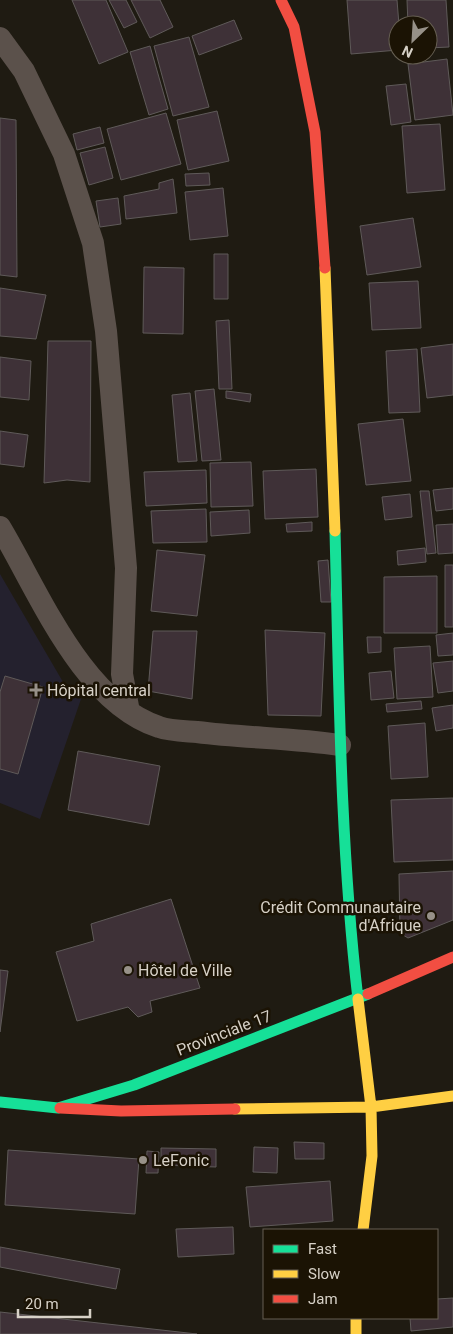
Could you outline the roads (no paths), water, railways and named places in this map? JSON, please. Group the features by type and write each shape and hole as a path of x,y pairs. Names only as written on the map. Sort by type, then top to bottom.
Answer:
{"street":[{"path":"281,0 294,27 315,132 325,269 332,434 340,745 351,938 371,1107 372,1156 363,1229"},
{"path":"0,38 24,71 64,154 93,243 106,331 126,568 122,674 129,712"},
{"path":"0,527 72,654 118,706 159,728 220,735 295,738 340,745"},
{"name":"Provinciale 17","path":"0,1102 58,1108 134,1085 358,998 453,957"},
{"path":"58,1108 121,1111 371,1107 453,1096"},
{"path":"356,1319 356,1334"}],"place":[{"name":"Hôpital central","path":"36,690"},
{"name":"Crédit Communautaire d'Afrique","path":"431,916"},
{"name":"Hôtel de Ville","path":"128,970"},
{"name":"LeFonic","path":"143,1160"}]}
